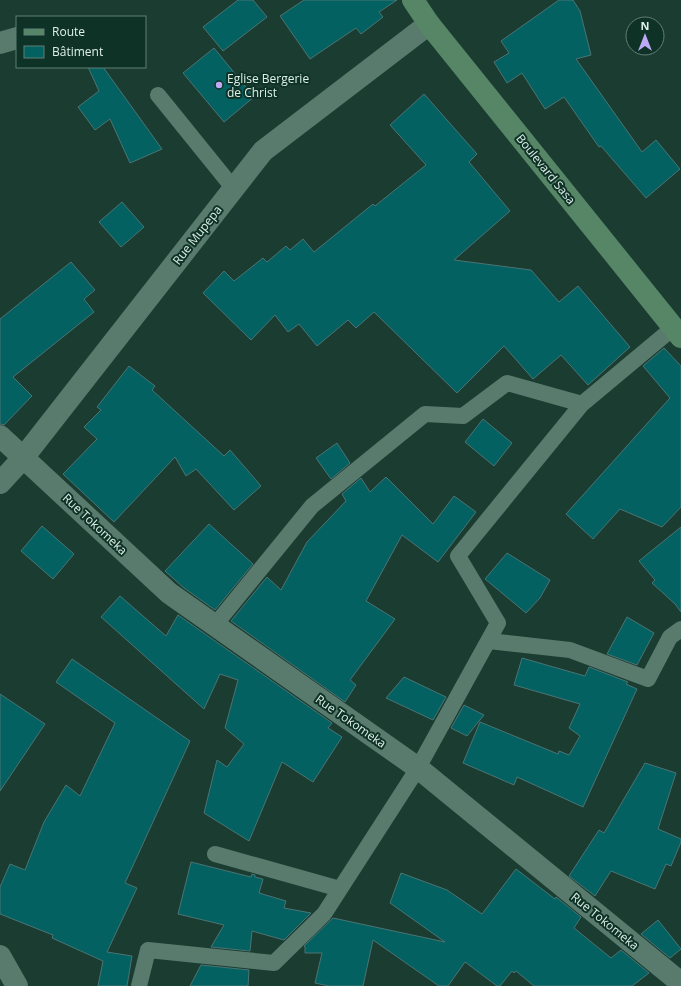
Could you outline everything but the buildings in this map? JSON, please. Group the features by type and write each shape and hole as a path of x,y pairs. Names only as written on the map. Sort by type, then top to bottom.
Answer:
{"street":[{"name":"Boulevard Sasa","path":"413,0 429,24 677,333"},
{"name":"Rue Mupepa","path":"0,483 23,458 263,151 429,24"},
{"path":"0,43 16,38"},
{"name":"Rue Tokomeka","path":"0,436 169,593 418,768 675,983"},
{"path":"0,956 11,983"}],"lane":[{"path":"158,95 234,189"},
{"path":"139,986 148,950 274,963 324,914 418,768 498,623 458,556 582,404 677,333"},
{"path":"215,625 312,506 425,414 462,416 507,383 582,404"},
{"path":"489,641 570,650 648,679 670,637 681,629"},
{"path":"215,854 340,889"}],"place":[{"name":"Eglise Bergerie de Christ","path":"219,85"}]}
